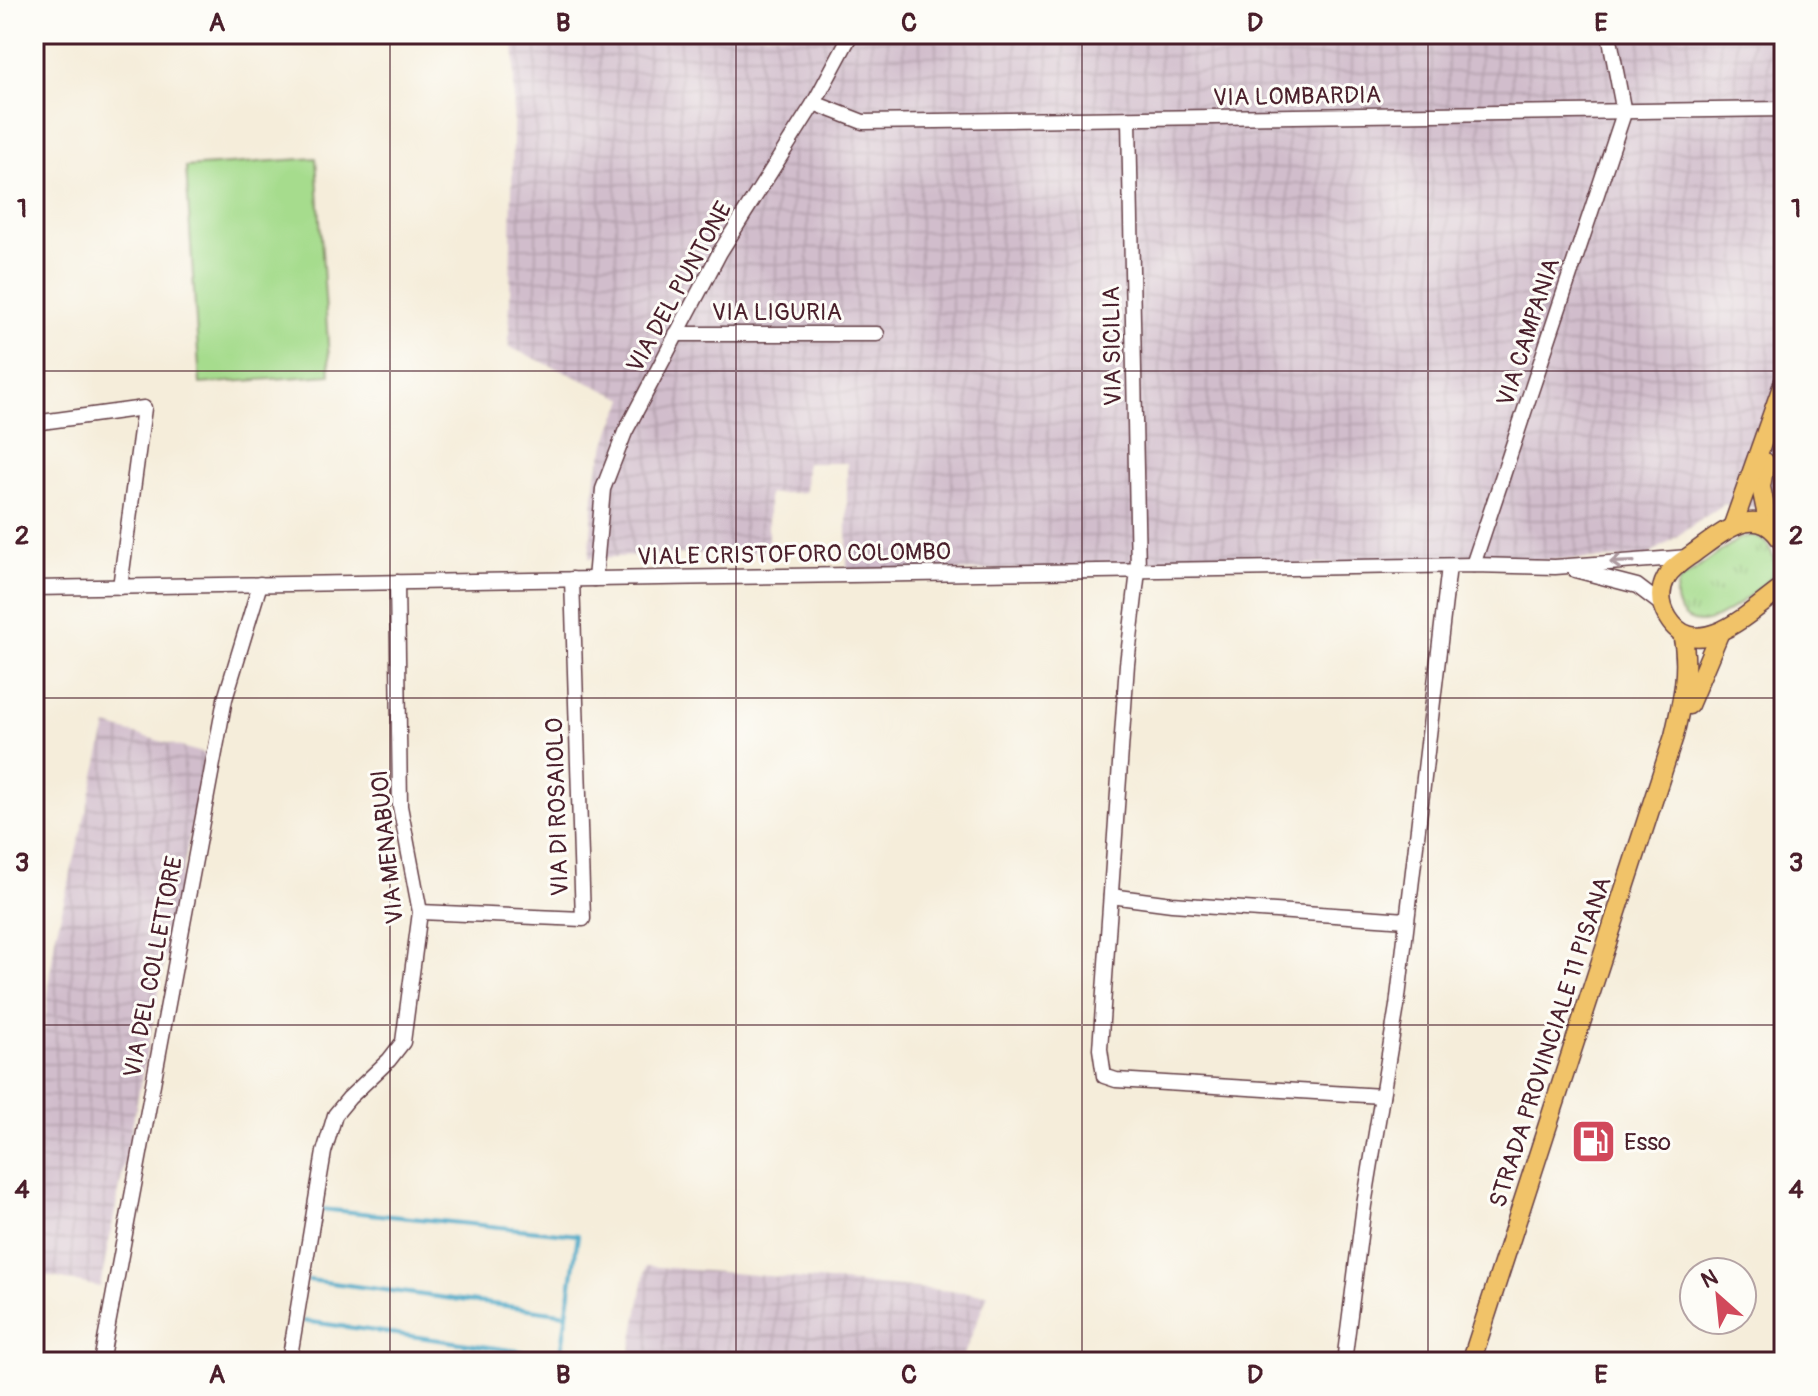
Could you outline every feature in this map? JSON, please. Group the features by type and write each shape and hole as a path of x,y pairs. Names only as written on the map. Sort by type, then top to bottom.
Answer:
{"main road":[{"path":"1733,525 1784,381"},
{"path":"1769,526 1761,487 1773,417"},
{"path":"1662,605 1661,589 1668,574 1733,525 1752,521 1769,526 1784,545"},
{"path":"1682,633 1698,638 1719,634 1783,587"},
{"name":"STRADA PROVINCIALE 11 PISANA","path":"1662,605 1669,621 1682,633 1687,675 1674,736"},
{"name":"STRADA PROVINCIALE 11 PISANA","path":"1471,1362 1674,736 1719,634"}],"street":[{"name":"VIA DEL PUNTONE","path":"595,579 603,489 625,432 720,252 814,103 851,34"},
{"path":"1609,34 1624,113"},
{"name":"VIA LOMBARDIA","path":"814,103 863,122 1784,109"},
{"name":"VIA CAMPANIA","path":"1473,565 1624,113"},
{"name":"VIA SICILIA","path":"1129,120 1138,571 1127,664 1100,1049 1104,1076 1116,1080 1382,1096"},
{"name":"VIA LIGURIA","path":"676,334 877,334"},
{"path":"34,423 144,408 120,587"},
{"name":"VIALE CRISTOFORO COLOMBO","path":"34,588 1473,565 1555,567 1689,557"},
{"path":"1344,1362 1364,1205 1397,1006 1449,566"},
{"name":"VIALE CRISTOFORO COLOMBO","path":"1555,567 1610,577 1637,586 1662,605"},
{"name":"VIA DI ROSAIOLO","path":"420,912 583,919 572,579"},
{"name":"VIA MENABUOI","path":"289,1362 324,1152 335,1115 403,1042 420,912 400,806 397,582"},
{"name":"VIA DEL COLLETTORE","path":"101,1362 225,699 260,584"},
{"path":"1111,896 1172,904 1407,920"}],"shaded area":[{"path":"515,34 1784,34 1784,524 1772,510 1724,504 1645,558 847,573 847,463 806,463 805,492 768,494 768,551 589,558 596,474 625,399 509,347"},
{"path":"107,726 206,754 100,1287 34,1273 34,1106 55,938"},
{"path":"646,1266 988,1294 961,1362 629,1362"}],"green space":[{"path":"316,158 330,375 200,384 186,167"},
{"path":"1752,535 1765,542 1772,553 1774,566 1770,579 1726,613 1701,622 1690,620 1677,605 1679,582 1738,539"}],"waterway":[{"path":"321,1209 578,1235 560,1362"},
{"path":"309,1280 567,1314"},
{"path":"304,1321 561,1357"}],"place":[{"name":"Esso","path":"1593,1142"}]}
